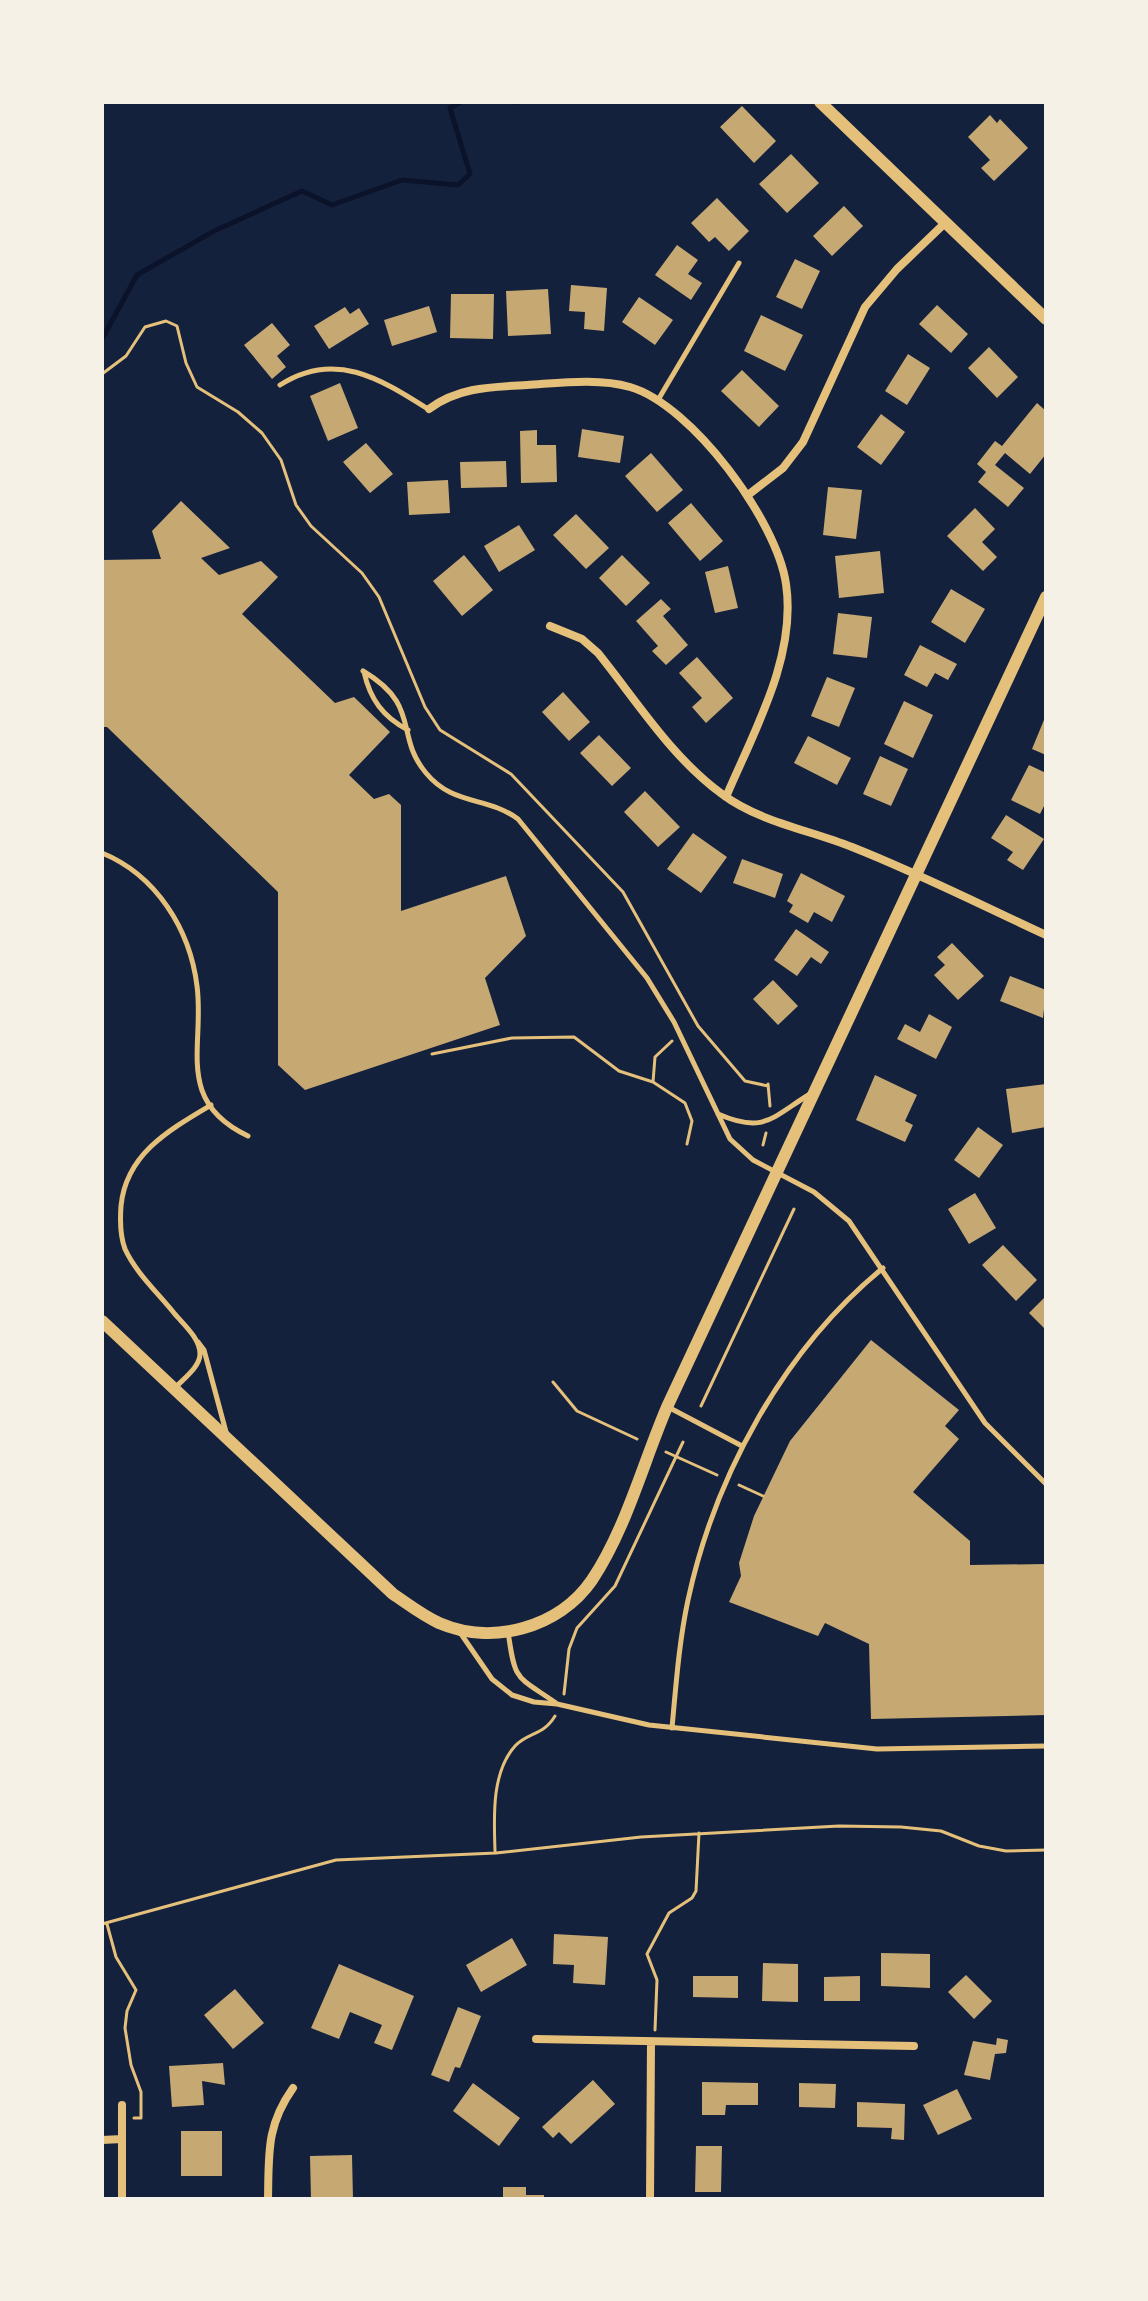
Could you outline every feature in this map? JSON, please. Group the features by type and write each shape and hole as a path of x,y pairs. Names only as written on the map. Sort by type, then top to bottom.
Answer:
{"street":[{"path":"820,102 1046,319"},
{"path":"748,495 783,468 803,442 865,307 897,269 945,223"},
{"path":"429,409 455,394 477,388 567,382 629,387 658,401 687,423 748,495 779,553 788,616 783,650 764,706 726,797"},
{"path":"102,1321 393,1594 419,1612 458,1628 483,1633 508,1631 537,1623 566,1608 593,1578 623,1518 667,1407 1046,597"},
{"path":"550,626 582,639 598,653 687,763 726,797 759,815 815,832 916,873 1046,935"},
{"path":"536,2039 914,2046"},
{"path":"650,2199 653,2042"},
{"path":"268,2199 270,2133 279,2108 293,2088"},
{"path":"122,2105 122,2199"},
{"path":"102,2140 122,2139"}],"lane":[{"path":"658,401 739,263"},
{"path":"280,385 301,371 346,369 393,387 429,409"},
{"path":"408,730 386,716 368,693 363,671 396,696 424,771 445,791 462,800 500,806 518,819 647,978 681,1036 730,1139 740,1150 833,1205 864,1239 985,1423 1046,1484"},
{"path":"102,853 135,871 160,894 178,923 197,985 195,1073 211,1105 237,1131 248,1136"},
{"path":"717,1114 744,1125 761,1124 813,1092"},
{"path":"211,1105 164,1133 136,1162 123,1188 120,1222 124,1248 137,1268 204,1350 228,1440"},
{"path":"672,1728 689,1598 742,1446 788,1371 854,1292 883,1268"},
{"path":"175,1389 197,1364 200,1354 195,1338"},
{"path":"667,1407 742,1446"},
{"path":"458,1628 469,1650 501,1689 534,1702 672,1728 877,1749 1046,1746"},
{"path":"508,1631 515,1672 522,1682 557,1704"}],"path":[{"path":"102,374 126,356 145,327 166,321 177,326 186,363 197,387 238,412 262,433 281,460 296,505 311,526 362,573 379,597 425,707 440,730 511,774 623,892 698,1026 745,1081 768,1085 771,1110"},
{"path":"653,1082 655,1057 664,1046 698,1026"},
{"path":"432,1054 512,1038 565,1036 585,1044 593,1054 619,1071 653,1082 675,1094 690,1111 687,1144"},
{"path":"763,1145 768,1127"},
{"path":"701,1406 794,1209"},
{"path":"553,1382 577,1411 648,1444"},
{"path":"564,1696 569,1649 577,1628 615,1586 683,1442"},
{"path":"663,1450 720,1476"},
{"path":"735,1483 763,1496"},
{"path":"496,1853 495,1800 504,1769 516,1745 545,1729 556,1714"},
{"path":"122,2119 141,2118 141,2092 131,2065 125,2028 127,2011 136,1990 116,1957 104,1924 336,1860 496,1853 699,1833 901,1827 941,1831 979,1846 1006,1851 1046,1850"},
{"path":"653,2042 657,1980 647,1954 669,1913 692,1898 696,1891 699,1833"}],"building":[{"path":"742,106 776,141 754,163 720,127"},
{"path":"990,115 997,123 1000,119 1028,148 994,181 981,168 990,160 968,137"},
{"path":"791,154 819,183 787,213 759,184"},
{"path":"717,198 749,231 729,251 715,237 709,242 691,223"},
{"path":"844,206 863,226 832,256 813,236"},
{"path":"677,245 698,260 688,274 702,283 691,300 655,275"},
{"path":"795,259 820,271 802,309 776,297"},
{"path":"571,285 607,288 604,331 584,329 585,312 569,311"},
{"path":"548,289 551,334 508,336 506,291"},
{"path":"451,294 494,294 493,339 450,338"},
{"path":"639,297 673,320 655,345 622,322"},
{"path":"937,305 968,334 951,353 919,324"},
{"path":"429,306 437,332 392,346 384,320"},
{"path":"345,307 350,314 359,308 369,324 329,349 314,326"},
{"path":"761,315 803,335 785,371 744,351"},
{"path":"272,323 290,345 277,356 286,367 272,379 244,345"},
{"path":"989,347 1018,377 997,398 968,368"},
{"path":"908,354 930,368 907,405 885,391"},
{"path":"742,370 779,406 759,427 721,391"},
{"path":"340,383 358,428 328,441 310,396"},
{"path":"1037,403 1046,411 1046,454 1030,474 1005,453 995,465 1024,488 1008,507 978,482 986,472 977,464 995,441 1002,446"},
{"path":"881,414 905,432 881,465 857,447"},
{"path":"582,429 624,436 620,463 578,457"},
{"path":"537,430 537,445 556,445 557,482 521,483 520,431"},
{"path":"366,443 393,474 370,493 343,462"},
{"path":"651,453 683,490 657,512 625,476"},
{"path":"506,461 507,487 461,488 460,462"},
{"path":"448,480 450,513 409,515 407,482"},
{"path":"828,487 862,490 856,539 823,535"},
{"path":"181,501 230,548 201,558 219,575 261,561 278,577 242,614 335,703 354,697 390,732 349,775 374,799 389,794 401,805 401,911 506,876 526,936 485,978 500,1025 305,1090 278,1065 278,892 107,727 102,727 102,560 161,559 152,531"},
{"path":"691,503 723,541 700,561 668,523"},
{"path":"975,508 995,529 982,542 997,557 983,571 947,536"},
{"path":"576,514 609,548 586,569 553,535"},
{"path":"519,525 535,550 499,572 484,546"},
{"path":"880,551 884,593 839,598 835,556"},
{"path":"464,555 493,590 462,616 433,581"},
{"path":"622,555 650,583 626,606 599,578"},
{"path":"728,566 738,608 715,613 705,572"},
{"path":"951,589 985,609 965,643 931,622"},
{"path":"661,599 671,609 663,616 688,645 666,665 652,651 658,646 636,621"},
{"path":"838,613 872,617 867,658 833,654"},
{"path":"920,645 957,664 948,680 935,673 927,687 904,675"},
{"path":"697,657 733,698 706,723 692,707 702,698 679,673"},
{"path":"827,677 855,688 839,727 811,716"},
{"path":"563,692 590,722 569,741 542,712"},
{"path":"904,701 933,715 913,758 884,744"},
{"path":"1046,715 1046,755 1032,749"},
{"path":"599,735 631,768 612,786 580,753"},
{"path":"808,736 851,758 837,785 794,763"},
{"path":"880,756 908,769 891,806 863,794"},
{"path":"1029,765 1046,773 1046,802 1040,814 1011,800"},
{"path":"645,791 680,827 658,847 624,812"},
{"path":"1006,815 1044,839 1023,870 1007,860 1013,852 991,838"},
{"path":"693,833 727,857 701,893 667,869"},
{"path":"742,859 783,874 775,898 733,883"},
{"path":"801,873 845,896 832,922 814,912 808,923 789,912 793,905 787,901"},
{"path":"796,929 829,952 821,964 811,957 797,976 774,960"},
{"path":"952,943 984,976 958,1000 934,975 945,965 937,957"},
{"path":"1010,976 1046,990 1043,1018 1000,1001"},
{"path":"773,980 798,1006 778,1025 753,999"},
{"path":"929,1014 952,1027 936,1059 897,1039 905,1024 920,1032"},
{"path":"875,1075 917,1095 905,1121 913,1125 905,1142 856,1120"},
{"path":"1046,1084 1046,1127 1012,1133 1006,1089"},
{"path":"978,1127 1003,1145 979,1178 954,1160"},
{"path":"975,1193 996,1228 969,1244 948,1209"},
{"path":"1003,1245 1037,1280 1016,1301 982,1265"},
{"path":"1046,1296 1046,1330 1029,1313"},
{"path":"871,1340 959,1410 945,1426 959,1439 913,1492 970,1541 970,1565 1046,1564 1046,1715 871,1719 869,1644 825,1623 818,1636 729,1602 741,1576 739,1563 754,1516 790,1441"},
{"path":"554,1934 608,1937 605,1985 573,1983 574,1965 553,1964"},
{"path":"512,1938 527,1965 481,1992 466,1965"},
{"path":"881,1953 930,1954 930,1988 881,1986"},
{"path":"763,1963 798,1964 798,2002 762,2001"},
{"path":"339,1964 414,1996 392,2050 374,2043 382,2025 350,2012 339,2039 311,2028"},
{"path":"966,1975 992,2001 974,2019 948,1992"},
{"path":"693,1976 738,1976 738,1998 693,1997"},
{"path":"860,1976 860,2001 824,2001 824,1977"},
{"path":"235,1989 264,2023 233,2049 204,2015"},
{"path":"458,2007 481,2016 460,2068 455,2067 449,2082 431,2075"},
{"path":"997,2038 1008,2040 1006,2053 995,2054 990,2080 964,2075 973,2041 996,2045"},
{"path":"223,2063 225,2085 202,2081 204,2105 172,2107 169,2066"},
{"path":"593,2080 615,2104 571,2144 559,2132 553,2138 542,2127"},
{"path":"702,2082 758,2083 758,2105 726,2105 725,2115 702,2115"},
{"path":"473,2083 520,2118 499,2146 453,2111"},
{"path":"799,2083 836,2084 835,2108 799,2107"},
{"path":"957,2089 972,2119 938,2135 923,2105"},
{"path":"857,2102 905,2104 904,2140 891,2139 892,2128 857,2127"},
{"path":"181,2131 222,2131 222,2176 181,2176"},
{"path":"696,2146 722,2146 721,2192 695,2192"},
{"path":"352,2155 353,2199 311,2199 310,2156"},
{"path":"503,2187 526,2187 526,2195 544,2195 544,2199 503,2199"}],"waterway":[{"path":"102,339 137,275 214,231 302,191 332,205 402,180 458,185 470,174 450,108 461,102"},
{"path":"512,102 518,102"}]}
